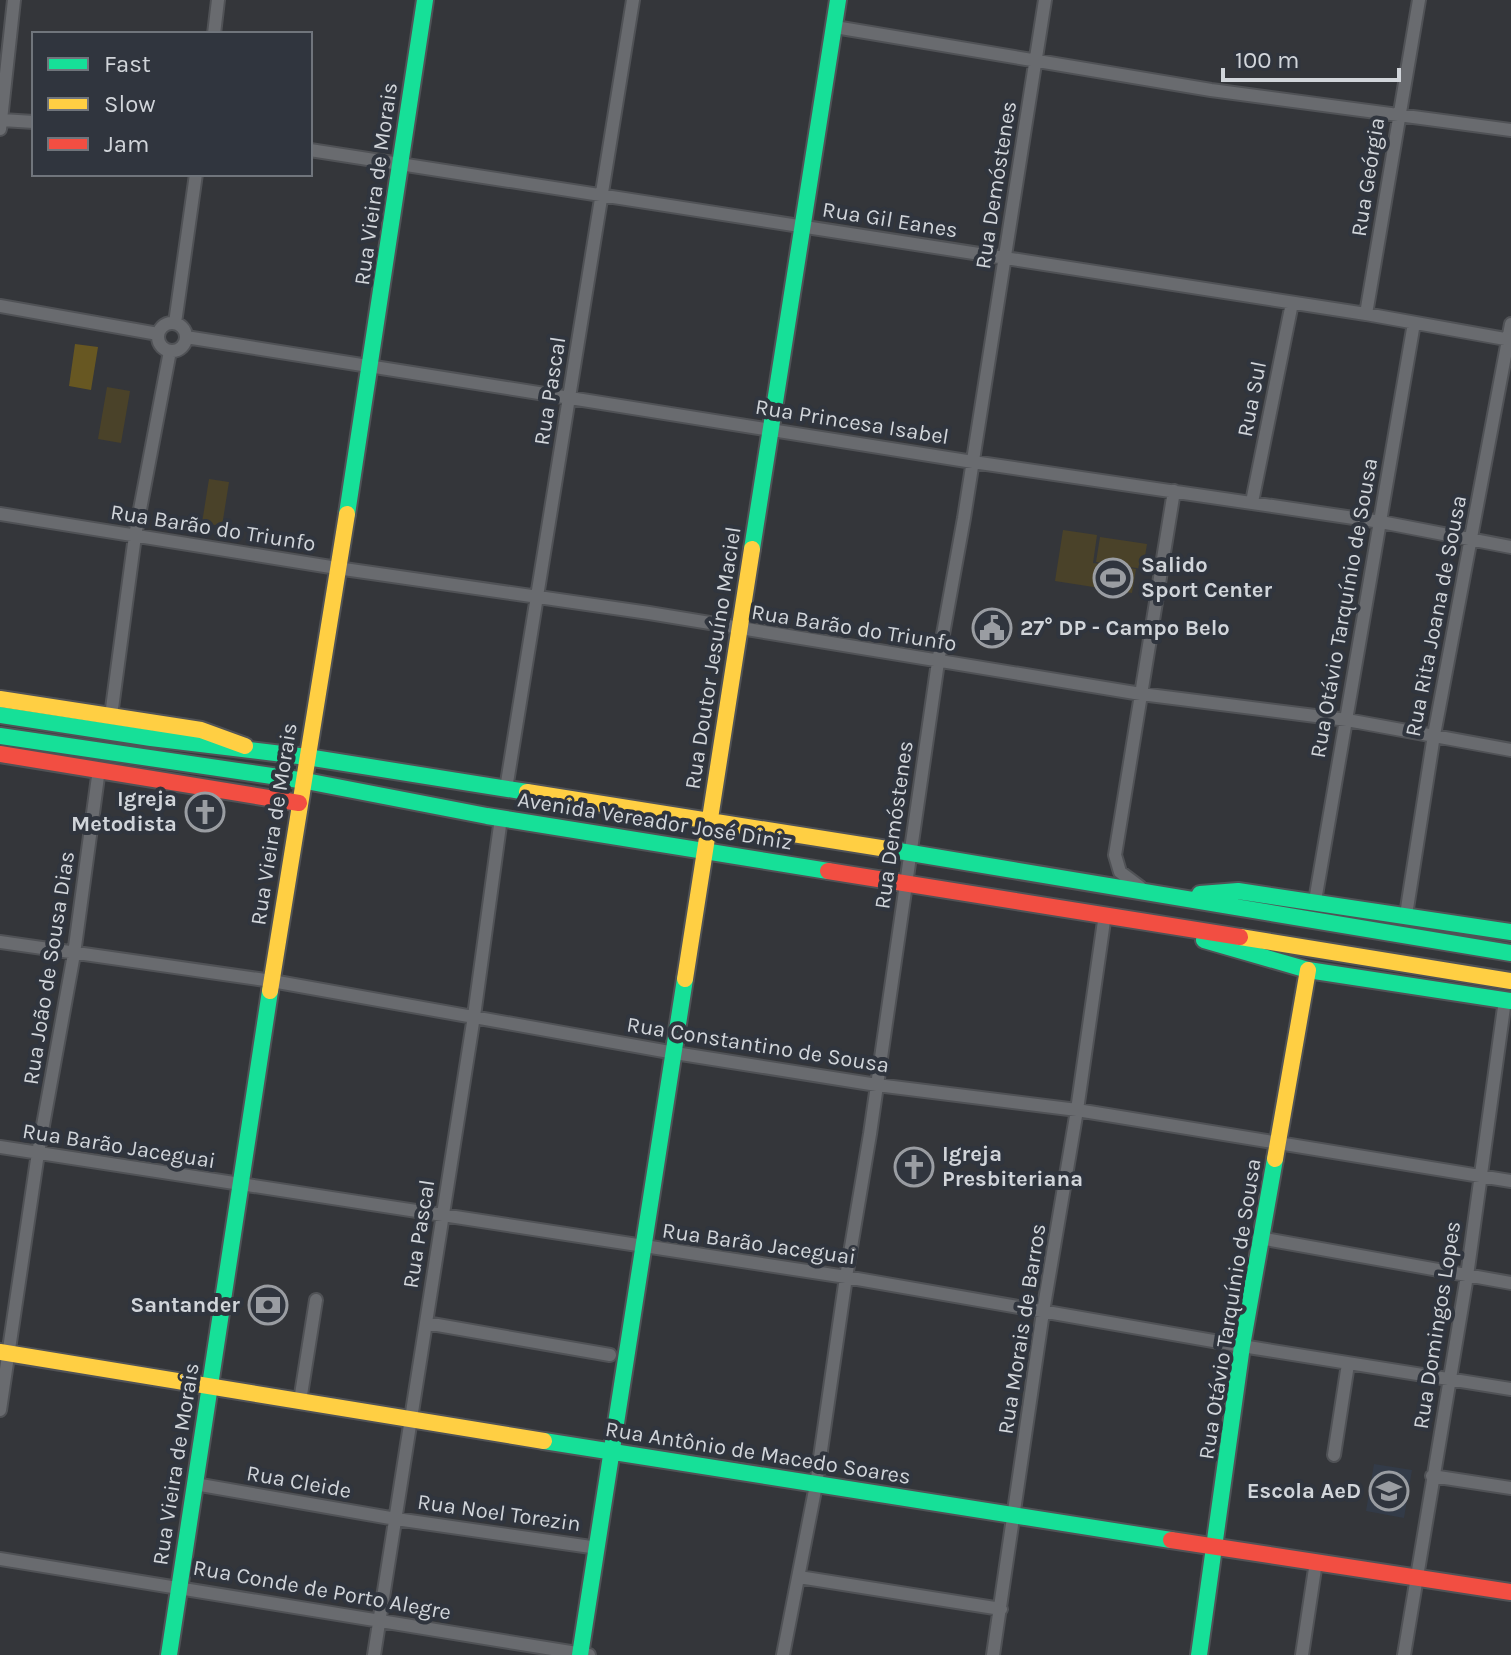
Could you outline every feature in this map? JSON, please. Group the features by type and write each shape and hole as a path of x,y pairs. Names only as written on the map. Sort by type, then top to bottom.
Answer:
{"main road":[{"name":"Rua Vieira de Morais","path":"169,1655 299,803 371,367 425,0"},
{"name":"Rua Doutor Jesuíno Maciel","path":"583,1655 838,0"},
{"name":"Avenida Vereador José Diniz","path":"0,699 201,730 254,750"},
{"name":"Avenida Vereador José Diniz","path":"0,715 307,757 910,852 1511,953"},
{"name":"Avenida Vereador José Diniz","path":"0,736 433,803 501,818 705,852 1511,981"},
{"path":"0,754 299,803"},
{"path":"1169,895 1238,891 1511,932"},
{"path":"1181,928 1206,941 1308,970 1508,1000"},
{"name":"Rua Otávio Tarquínio de Sousa","path":"1199,1655 1242,1346 1308,970"},
{"name":"Rua Antônio de Macedo Soares","path":"4,1353 612,1453 1511,1592"}],"street":[{"path":"14,0 1,124 32,122"},
{"path":"214,32 218,0"},
{"name":"Rua Pascal","path":"506,789 633,0"},
{"name":"Rua Demóstenes","path":"783,1655 816,1485 938,662 973,462 1045,0"},
{"name":"Rua Geórgia","path":"1366,314 1419,0"},
{"path":"835,27 1211,90 1511,130"},
{"name":"Rua Gil Eanes","path":"312,150 1366,314 1510,340"},
{"path":"175,323 196,176"},
{"name":"Rua Sul","path":"1252,502 1292,303"},
{"path":"0,306 158,334"},
{"path":"175,323 183,328 186,337 179,349 170,351 162,347 158,334 162,326 175,323"},
{"name":"Rua Otávio Tarquínio de Sousa","path":"1315,901 1414,323"},
{"name":"Rua Rita Joana de Sousa","path":"1406,915 1434,735 1511,324"},
{"name":"Rua Princesa Isabel","path":"186,337 973,462 1381,522 1511,547"},
{"path":"111,716 135,536 170,351"},
{"path":"1150,892 1125,878 1116,864 1115,855 1174,491"},
{"name":"Rua Barão do Triunfo","path":"0,514 1141,694 1347,720 1511,750"},
{"name":"Rua João de Sousa Dias","path":"0,1410 4,1353 74,954 99,769"},
{"name":"Rua Pascal","path":"374,1655 474,1016 501,818"},
{"name":"Rua Morais de Barros","path":"993,1655 1105,914"},
{"name":"Rua Constantino de Sousa","path":"0,942 272,981 675,1053 877,1085 1077,1110 1511,1181"},
{"name":"Rua Domingos Lopes","path":"1404,1655 1467,1276 1508,1000"},
{"name":"Rua Barão Jaceguai","path":"0,1147 846,1277 1348,1364 1511,1389"},
{"path":"1260,1238 1511,1283"},
{"path":"300,1401 316,1300"},
{"path":"426,1323 610,1355"},
{"path":"1334,1455 1348,1364"},
{"path":"1432,1476 1511,1488"},
{"name":"Rua Cleide","path":"195,1484 396,1519"},
{"name":"Rua Noel Torezin","path":"396,1519 598,1548"},
{"name":"Rua Conde de Porto Alegre","path":"0,1559 583,1655"},
{"path":"1302,1655 1316,1562"},
{"path":"799,1577 1001,1609"}],"shaded area":[{"path":"75,344 98,347 91,390 69,386"},
{"path":"107,387 130,391 121,443 98,439"},
{"path":"209,479 229,482 222,526 202,523"},
{"path":"1063,530 1097,535 1093,563 1136,569 1132,593 1055,581"},
{"path":"1100,537 1147,544 1143,569 1096,562"},
{"name":"Escola AeD","path":"1374,1464 1412,1470 1404,1518 1366,1511"}],"traffic: fast":[{"path":"347,514 425,0"},
{"path":"752,549 838,0"},
{"path":"0,715 307,757 527,792"},
{"path":"0,736 306,781 487,816 828,871"},
{"path":"887,849 1511,953"},
{"path":"1200,894 1238,891 1511,932"},
{"path":"1204,940 1308,970 1511,1001"},
{"path":"580,1655 685,979"},
{"path":"169,1655 270,991"},
{"path":"1199,1655 1242,1346 1275,1159"},
{"path":"544,1441 1171,1540"}],"traffic: slow":[{"path":"270,991 347,514"},
{"path":"685,979 752,549"},
{"path":"0,699 201,730 245,746"},
{"path":"527,792 887,849"},
{"path":"1240,937 1511,981"},
{"path":"1275,1159 1308,970"},
{"path":"0,1352 544,1441"}],"traffic: jam":[{"path":"0,754 299,803"},
{"path":"828,871 1240,937"},
{"path":"1171,1540 1511,1592"}],"place":[{"name":"Salido Sport Center","path":"1113,578"},
{"name":"27° DP - Campo Belo","path":"992,628"},
{"name":"Igreja Metodista","path":"205,812"},
{"name":"Igreja Presbiteriana","path":"914,1167"},
{"name":"Santander","path":"268,1305"},
{"name":"Escola AeD","path":"1389,1491"}]}
